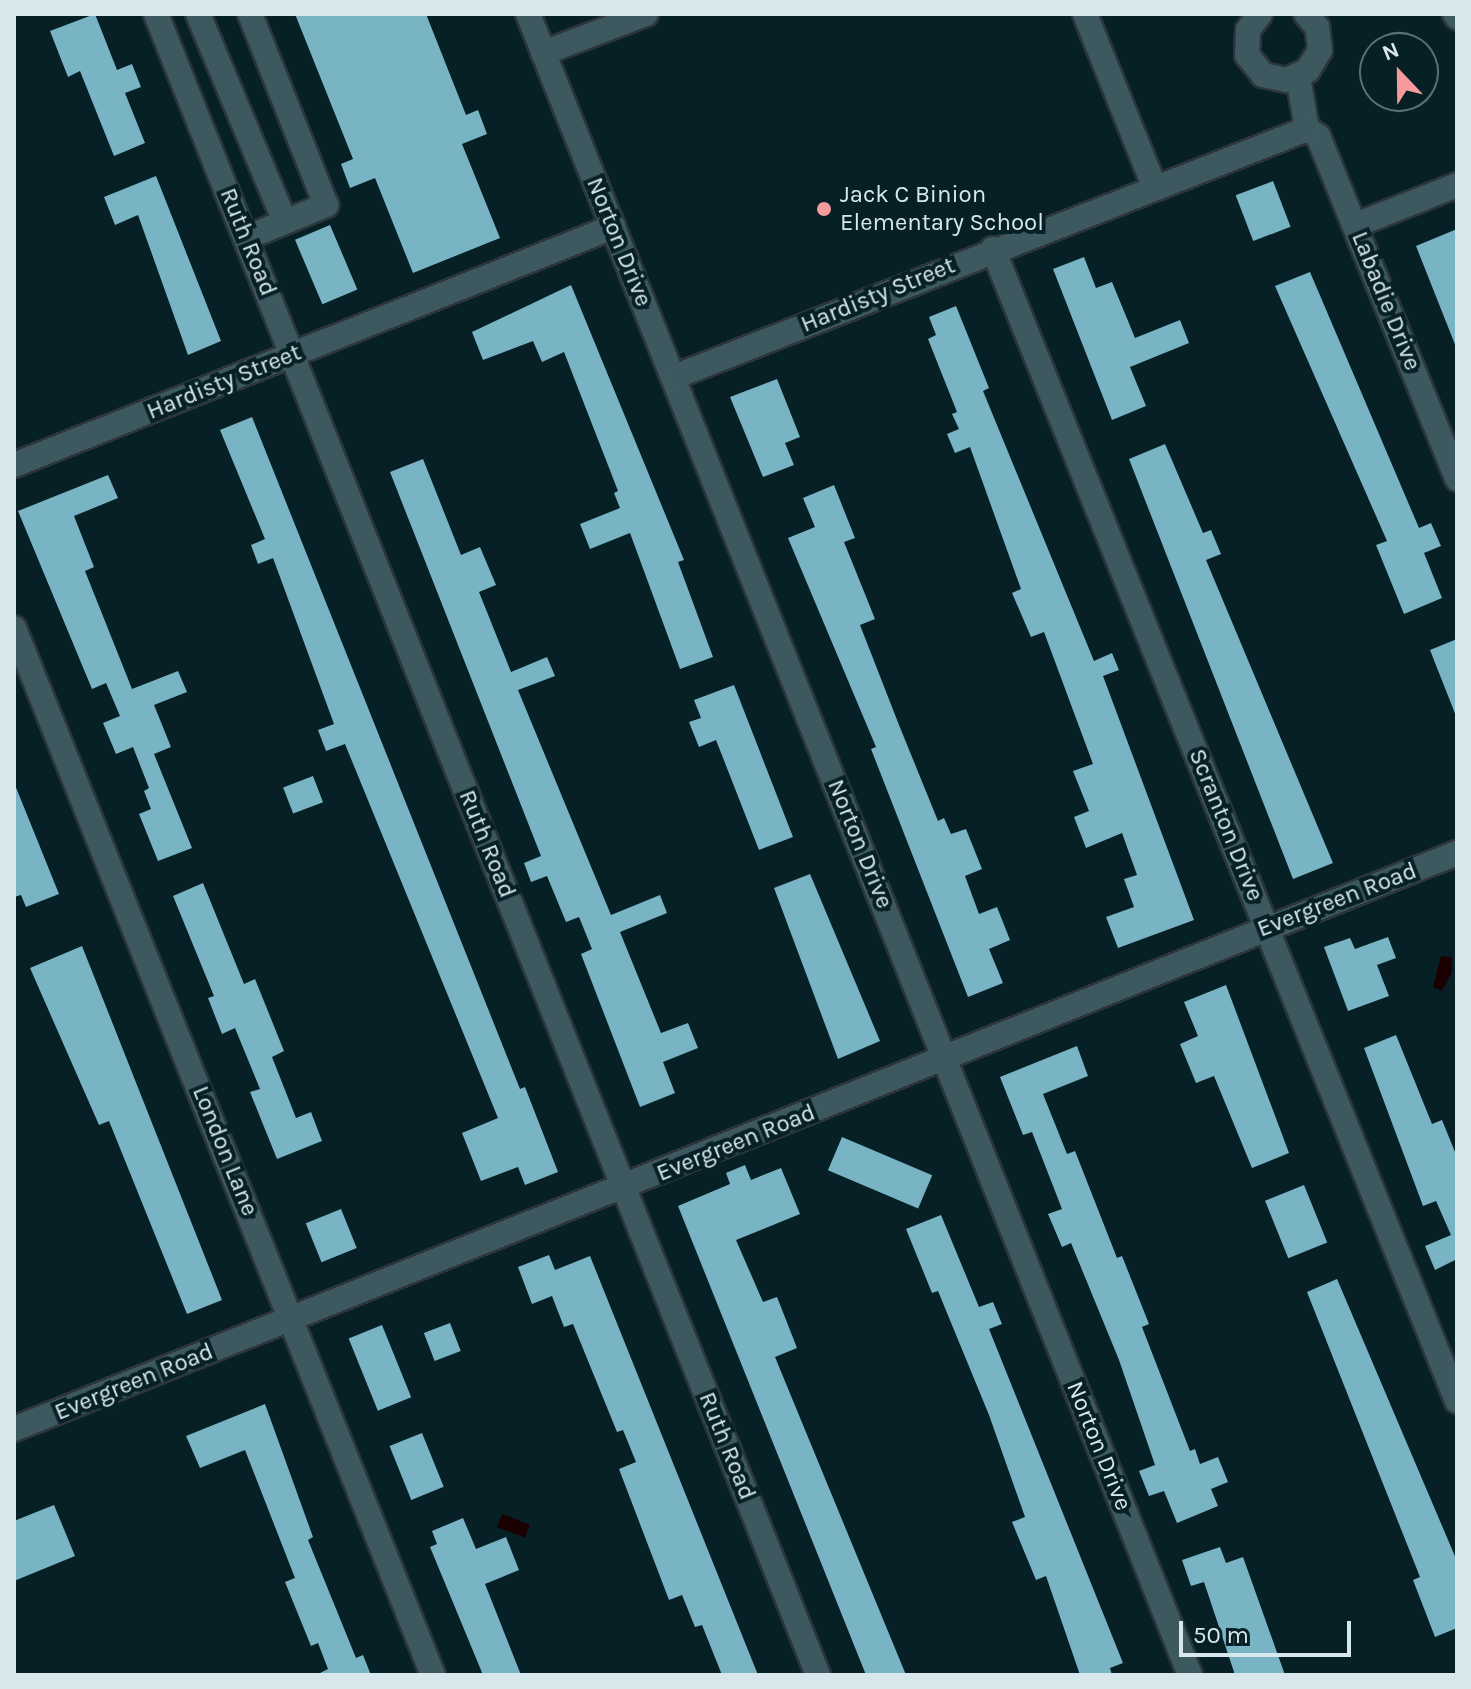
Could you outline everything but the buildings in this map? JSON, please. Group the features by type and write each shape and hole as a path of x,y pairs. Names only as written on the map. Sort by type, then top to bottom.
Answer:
{"street":[{"name":"Ruth Road","path":"156,14 818,1675"},
{"path":"198,14 285,222"},
{"path":"246,238 326,205 250,14"},
{"name":"Norton Drive","path":"528,14 1190,1675"},
{"path":"543,53 597,23 646,14"},
{"path":"1085,14 1154,186"},
{"path":"1260,14 1246,43 1254,67 1275,80 1298,77 1320,50 1317,27 1306,14"},
{"path":"1298,77 1307,129"},
{"name":"Hardisty Street","path":"674,377 993,249 1307,129"},
{"name":"Labadie Drive","path":"1307,129 1318,136 1457,479"},
{"path":"1356,225 1457,185"},
{"name":"Hardisty Street","path":"14,465 613,227"},
{"name":"Scranton Drive","path":"993,249 1457,1401"},
{"name":"London Lane","path":"14,628 433,1675"},
{"name":"Evergreen Road","path":"14,1429 624,1189 1267,927 1457,853"}],"shaded area":[{"path":"1441,956 1452,957 1452,972 1442,991 1433,987"},
{"path":"502,1514 530,1525 525,1538 497,1527"}],"place":[{"name":"Jack C Binion Elementary School","path":"824,209"}]}
